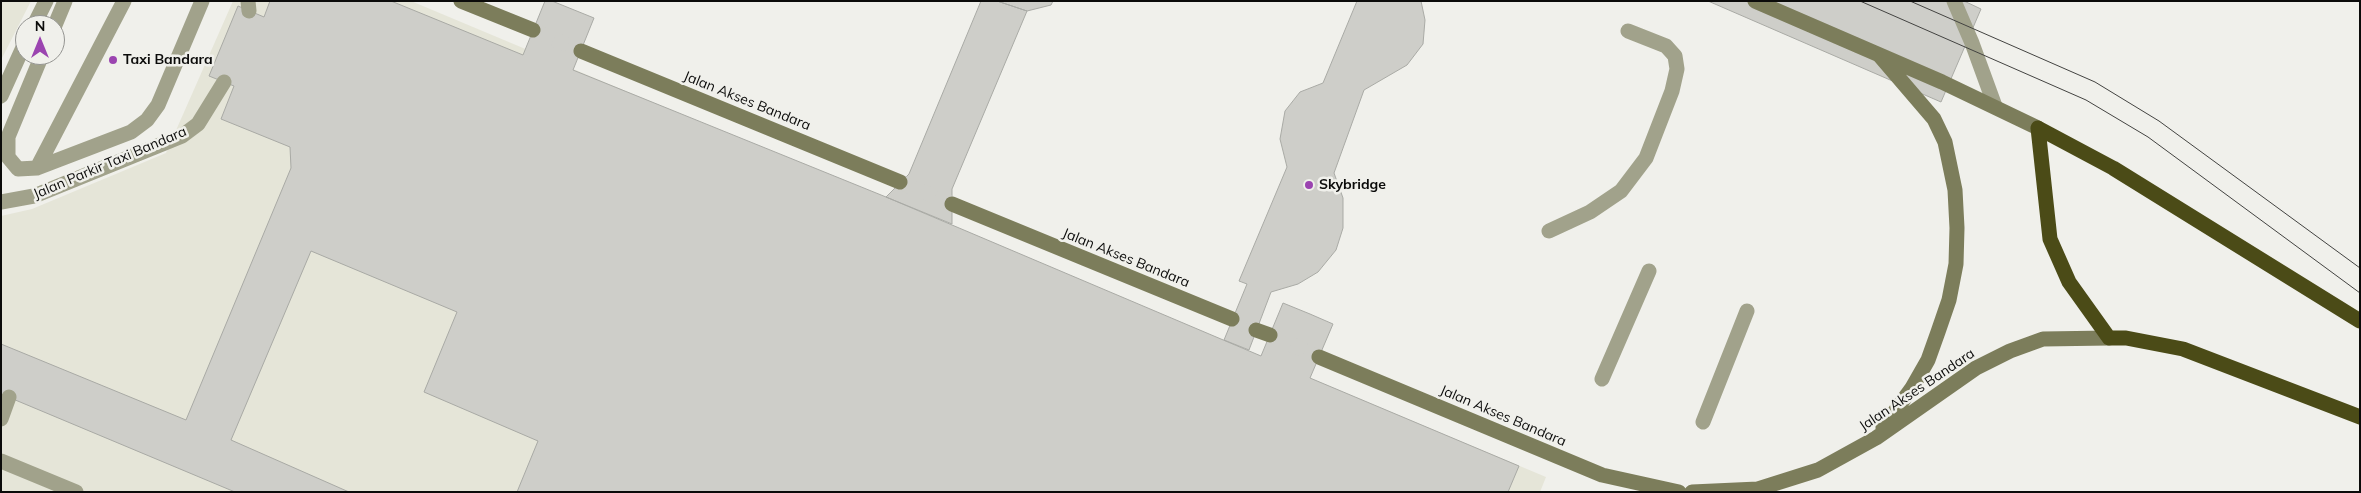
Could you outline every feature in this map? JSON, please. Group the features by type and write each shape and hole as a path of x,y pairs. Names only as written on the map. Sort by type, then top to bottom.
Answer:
{"highway":[{"path":"2038,128 2113,168 2360,321"},
{"path":"2038,128 2050,239 2069,282 2109,338"},
{"name":"Jalan Akses Bandara","path":"2109,338 2126,338 2183,349 2360,418"}],"street":[{"path":"461,1 533,30"},
{"path":"1755,1 1995,106 2038,128"},
{"name":"Jalan Akses Bandara","path":"581,51 900,182"},
{"path":"1876,438 1912,388 1928,360 1949,300 1956,264 1957,228 1955,190 1945,142 1934,120 1880,56"},
{"name":"Jalan Akses Bandara","path":"952,204 1232,319"},
{"name":"Jalan Akses Bandara","path":"1692,492 1758,489 1818,470 1876,438 1976,368 2010,351 2043,339 2109,338"},
{"name":"Jalan Akses Bandara","path":"1319,357 1602,475 1679,492"}],"lane":[{"path":"39,15 46,1"},
{"path":"59,15 66,1"},
{"path":"37,168 124,1"},
{"name":"Jalan Parkir Taxi Bandara","path":"38,65 8,137 8,157 18,169 37,168 131,132 147,120 158,104 166,87 202,1"},
{"path":"1954,1 1995,106"},
{"path":"1549,231 1590,212 1621,191 1646,158 1672,91 1676,68 1675,56 1666,46 1628,31"},
{"path":"1,96 15,65"},
{"name":"Jalan Parkir Taxi Bandara","path":"1,202 34,196 182,136 198,124 224,82"},
{"path":"1602,379 1649,271"},
{"path":"1703,422 1747,311"},
{"path":"1,419 9,397"},
{"path":"1,460 76,492"}],"shaded area":[{"path":"1,1 31,1 24,15 15,15 15,32 1,60"},
{"path":"233,1 411,1 1546,477 1540,492 1,492 1,216 32,209 166,153"}],"building":[{"path":"270,1 391,1 523,55 545,1 552,1 594,18 573,70 886,197 1261,356 1283,303 1310,314 1333,324 1310,378 1519,466 1508,492 517,492 538,441 424,392 457,312 311,251 231,440 349,492 235,492 1,394 1,344 186,420 291,168 290,147 221,119 234,86 209,76 238,6 264,17"},
{"path":"981,1 997,1 1027,11 952,189 952,224 886,197 909,174"},
{"path":"997,1 1053,1 1051,5 1027,11"},
{"name":"Skybridge","path":"1357,1 1421,1 1425,20 1423,44 1407,65 1364,90 1334,173 1343,198 1343,228 1336,250 1318,272 1298,284 1271,292 1249,350 1224,340 1247,284 1239,281 1287,167 1280,139 1285,111 1300,92 1323,83"},
{"path":"1708,1 1964,1 1981,9 1941,102"}],"tunnel":[{"path":"533,30 581,51"},
{"path":"900,182 952,204"},
{"path":"1232,319 1256,330"},
{"path":"1270,335 1319,357"}],"tram line":[{"path":"1860,1 2086,100 2148,137 2360,293"},
{"path":"1910,1 2095,82 2159,121 2360,268"}],"place":[{"name":"Taxi Bandara","path":"113,60"},
{"name":"Skybridge","path":"1309,185"}]}
